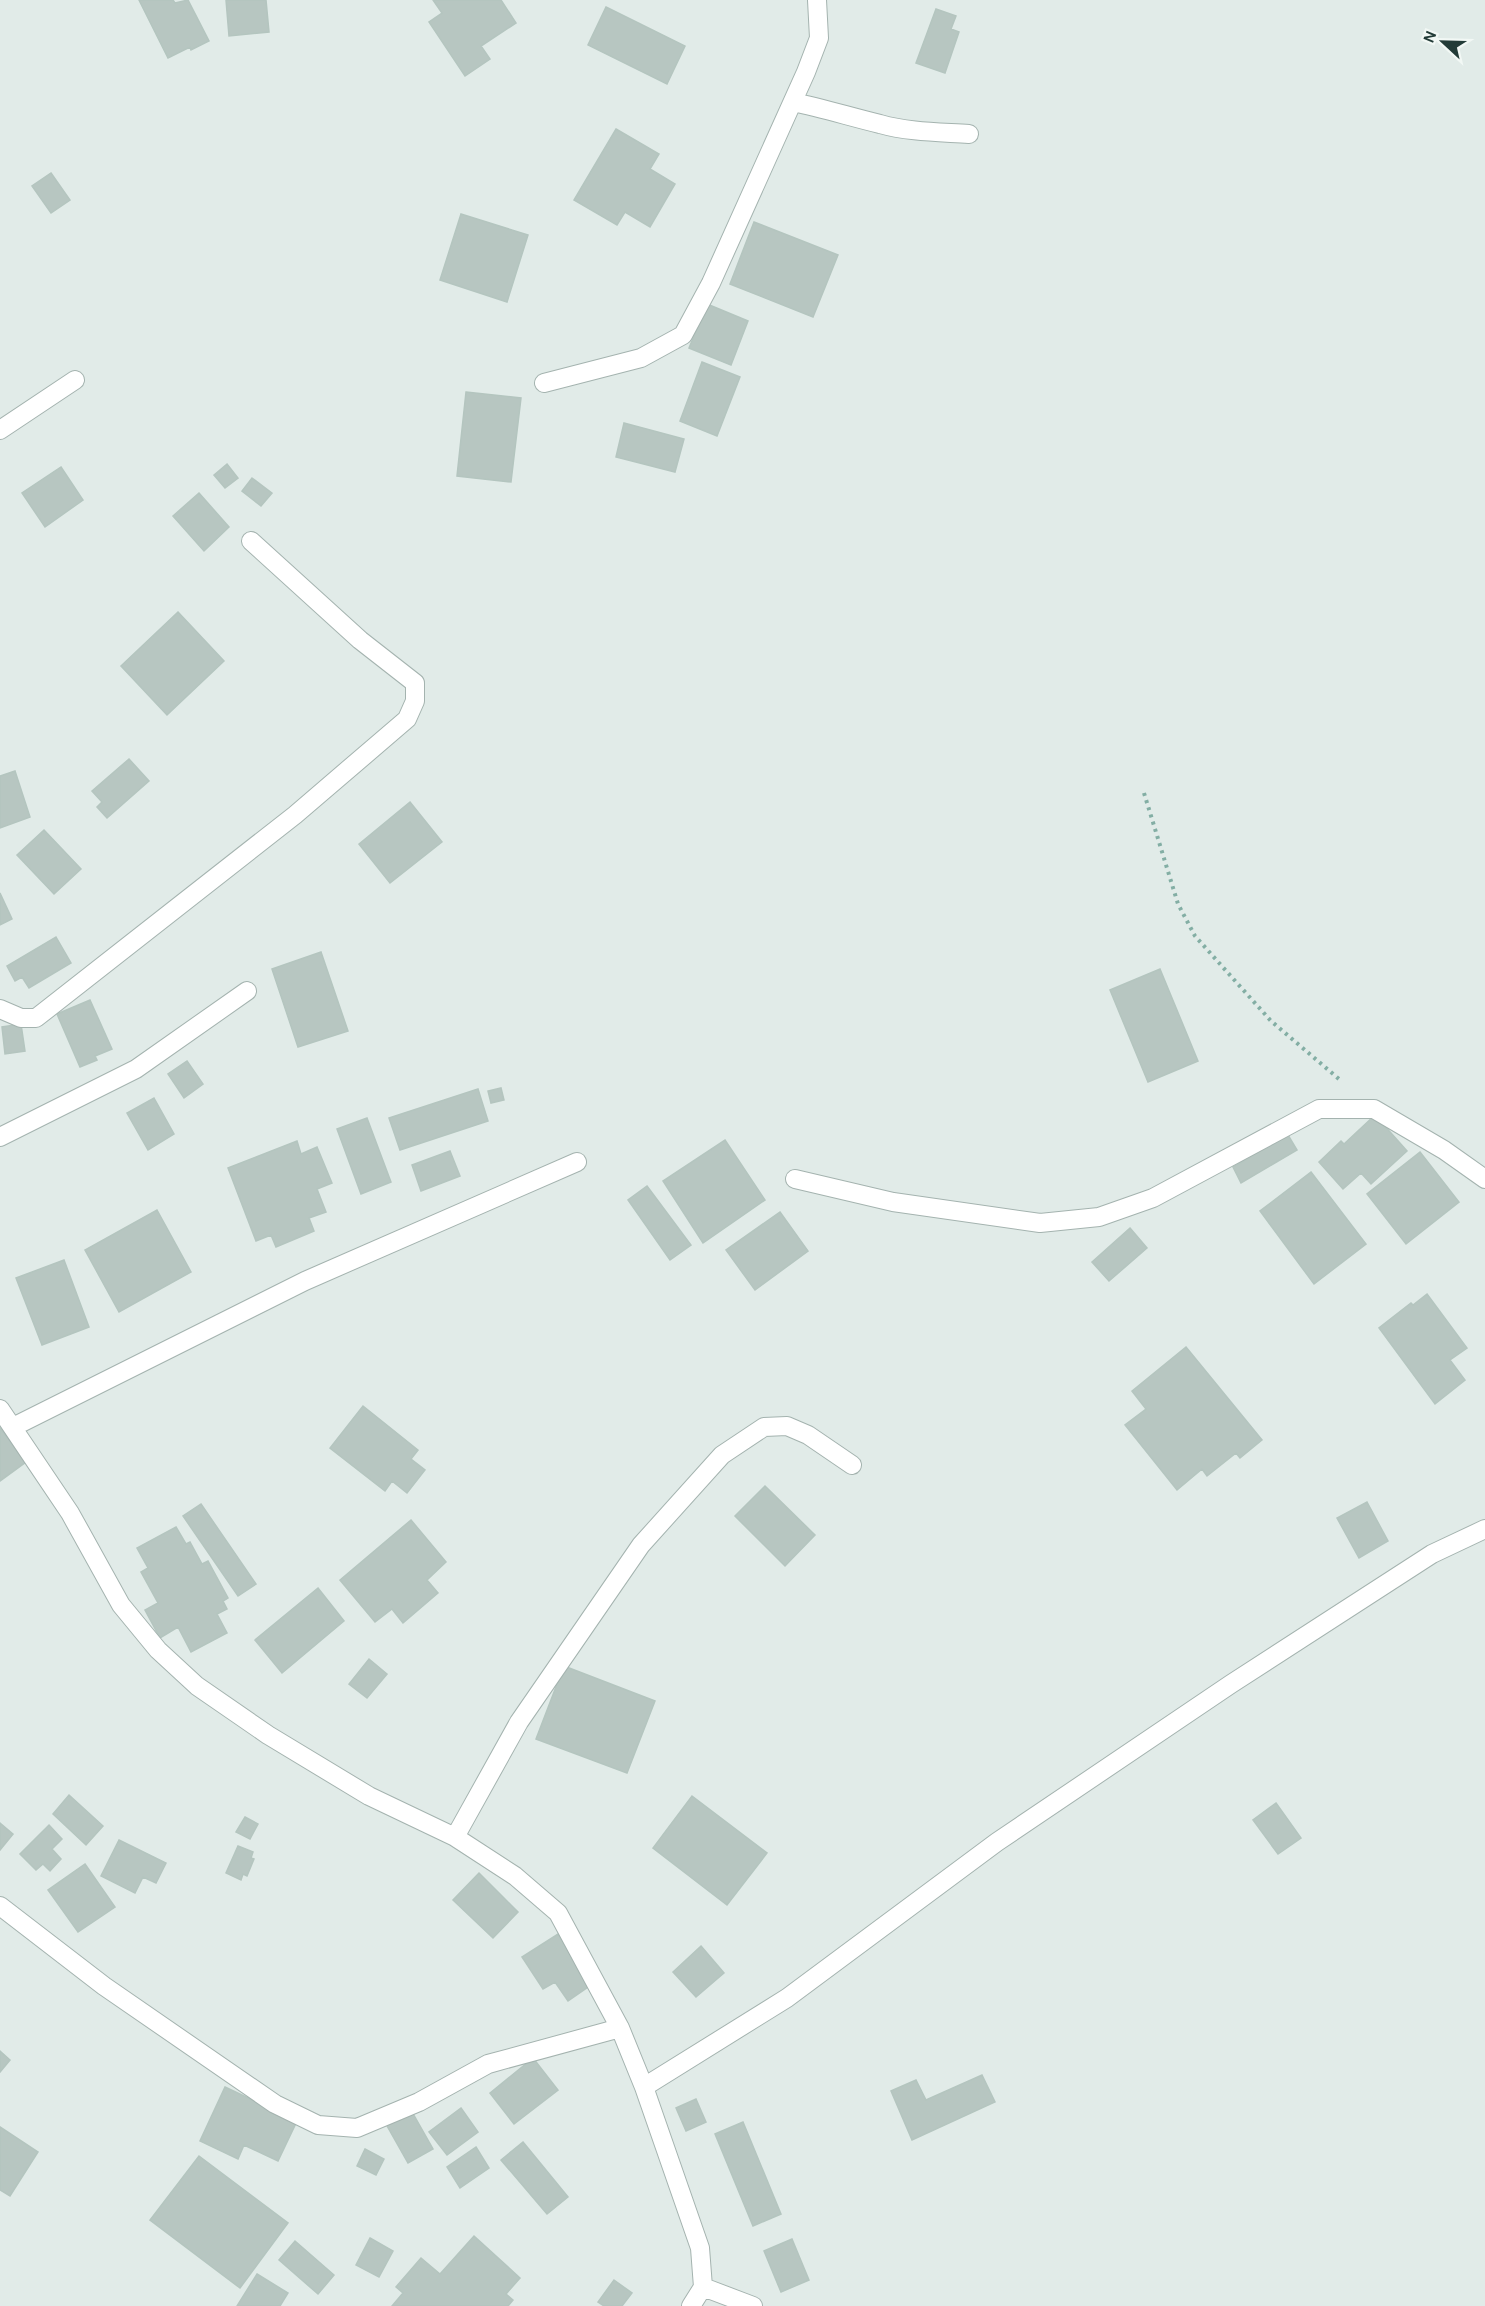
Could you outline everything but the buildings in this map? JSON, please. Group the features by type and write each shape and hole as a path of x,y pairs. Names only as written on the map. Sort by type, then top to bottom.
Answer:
{"street":[{"path":"544,383 640,358 683,335 711,283 793,102 819,38 817,0"},
{"path":"793,102 844,113 881,125 969,134"},
{"path":"0,430 75,380"},
{"path":"0,1009 21,1018 36,1018 295,815 407,719 415,701 416,683 360,640 251,542"},
{"path":"0,1137 136,1069 248,991"},
{"path":"795,1179 893,1202 1040,1223 1099,1217 1153,1198 1319,1109 1374,1108 1444,1150 1485,1179"},
{"path":"14,1427 305,1281 577,1162"},
{"path":"0,1409 70,1513 121,1605 158,1650 197,1686 268,1735 369,1796 455,1838 515,1876 558,1913 620,2028 644,2087 700,2248 703,2287 691,2306"},
{"path":"455,1838 519,1722 641,1545 722,1455 764,1427 787,1426 808,1435 852,1466"},
{"path":"644,2087 787,1998 997,1842 1231,1684 1432,1554 1485,1528"},
{"path":"0,1906 104,1986 256,2091 275,2104 318,2124 357,2128 419,2102 488,2064 620,2028"},
{"path":"703,2287 753,2306"}],"path":[{"path":"1144,793 1178,904 1195,936 1271,1021 1374,1108"}]}
